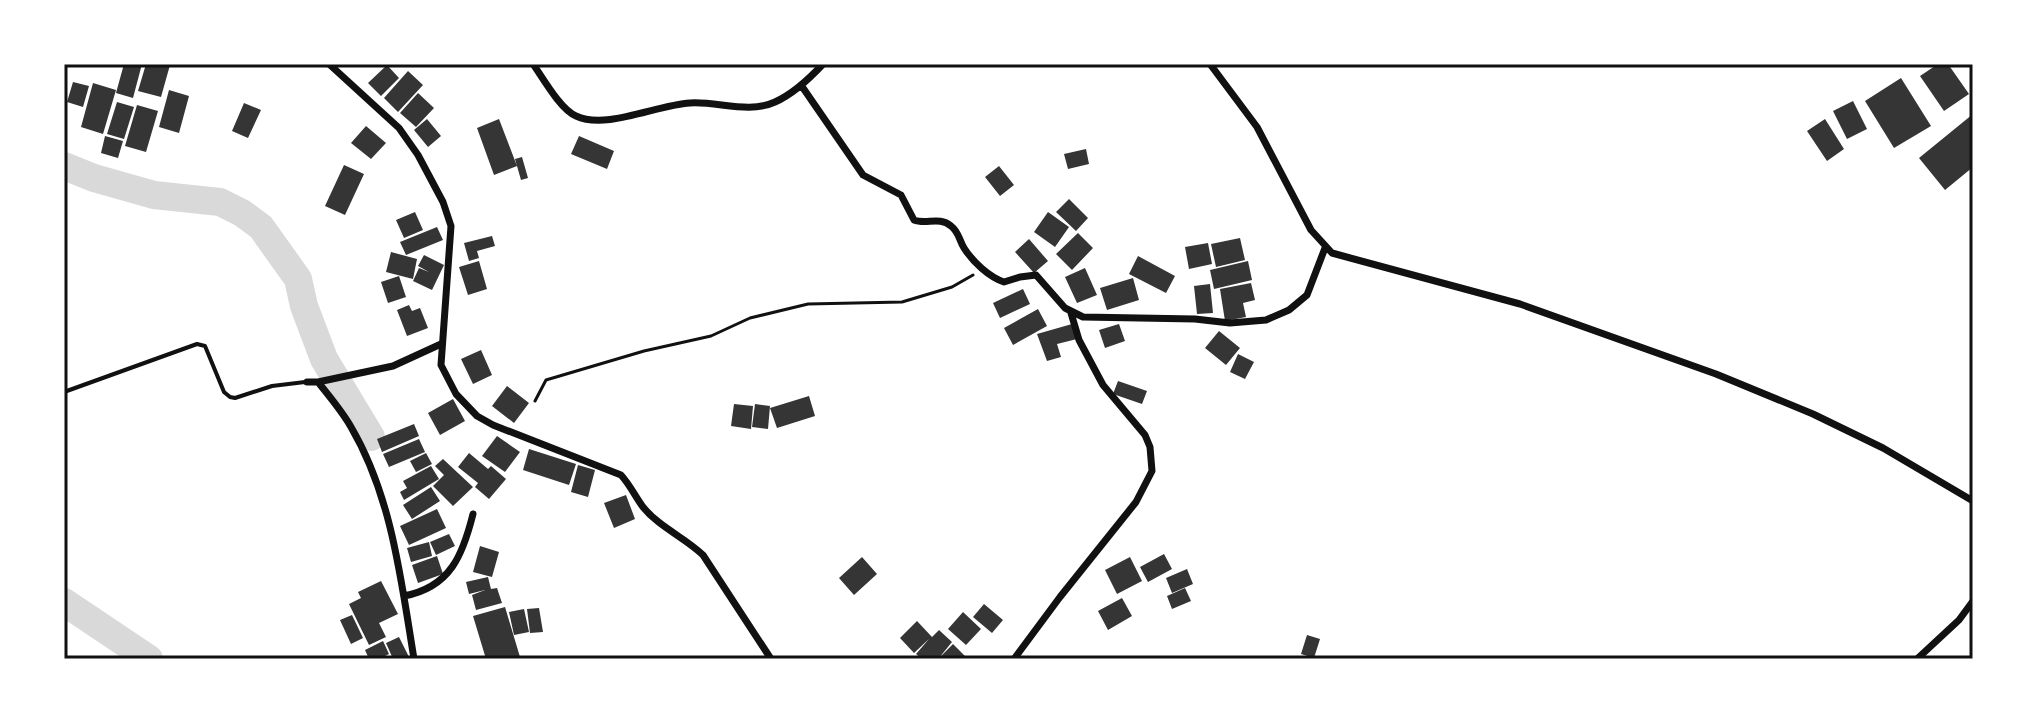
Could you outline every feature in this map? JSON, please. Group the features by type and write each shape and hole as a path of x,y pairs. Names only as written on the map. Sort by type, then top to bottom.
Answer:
{"street":[{"path":"329,64 399,128 425,166 450,220 441,344 441,365 447,380 477,416 518,436 621,475 643,506 667,529 689,541 703,555 771,659"},
{"path":"533,64 572,114 594,120 689,103 744,107 767,104 801,85 823,64"},
{"path":"1210,64 1257,127 1301,214 1325,248 1341,256 1520,304 1716,374 1813,414 1883,448 1973,501"},
{"path":"801,85 863,175 901,195 916,222 940,220 951,225 965,249 984,269 1004,282 1036,275 1071,313 1079,340 1103,385 1145,435 1150,447 1152,471 1136,502 1014,659"},
{"path":"1071,313 1099,319 1195,319 1230,323 1266,320 1289,310 1307,295 1325,248"},
{"path":"307,382 339,379 393,366 441,344"},
{"path":"321,382 350,424 385,503 406,596 414,659"},
{"path":"406,596 423,590 455,566 464,550 473,514"},
{"path":"1917,659 1959,620 1973,601"}],"lane":[{"path":"64,392 197,344 205,346 224,392 230,397 293,382 307,382"}],"path":[{"path":"535,401 546,380 644,351 711,336 750,318 808,304 902,302 952,287 984,269"}],"building":[{"path":"124,64 142,64 133,98 116,93"},
{"path":"146,64 170,65 161,97 138,91"},
{"path":"1938,64 1948,64 1969,94 1944,111 1920,76"},
{"path":"387,65 399,78 381,96 368,83"},
{"path":"408,71 423,85 398,112 384,98"},
{"path":"1901,78 1931,126 1894,148 1865,101"},
{"path":"73,82 89,86 83,107 67,102"},
{"path":"93,83 116,90 103,134 81,127"},
{"path":"169,90 189,96 179,133 159,127"},
{"path":"418,93 434,108 416,127 400,113"},
{"path":"1853,101 1867,129 1847,139 1833,111"},
{"path":"117,102 134,107 124,139 107,134"},
{"path":"244,103 261,110 248,138 232,131"},
{"path":"137,105 158,111 146,152 125,146"},
{"path":"1973,114 1973,167 1945,190 1919,158"},
{"path":"427,119 441,136 428,147 414,130"},
{"path":"499,119 517,166 494,175 477,128"},
{"path":"1825,119 1844,149 1827,161 1807,131"},
{"path":"366,126 386,143 371,159 351,143"},
{"path":"105,136 123,141 118,158 101,153"},
{"path":"579,136 614,151 607,169 571,154"},
{"path":"1086,149 1089,164 1068,169 1064,154"},
{"path":"522,157 528,178 521,180 515,159"},
{"path":"344,165 364,174 345,215 325,206"},
{"path":"999,166 1014,185 1000,196 985,177"},
{"path":"1069,199 1088,218 1076,231 1056,212"},
{"path":"415,212 423,230 404,238 396,220"},
{"path":"1048,212 1069,227 1055,247 1034,232"},
{"path":"437,227 443,240 406,255 400,242"},
{"path":"1078,233 1093,248 1072,270 1056,254"},
{"path":"492,236 495,246 477,251 479,258 469,261 464,243"},
{"path":"1240,238 1245,260 1216,267 1211,244"},
{"path":"1029,239 1048,261 1034,273 1015,252"},
{"path":"1208,243 1212,264 1189,269 1185,247"},
{"path":"391,252 417,259 413,279 386,272"},
{"path":"424,255 444,265 432,290 413,281 419,268 429,272 418,266"},
{"path":"1138,256 1175,276 1166,293 1129,274"},
{"path":"479,261 487,289 468,295 459,267"},
{"path":"1248,261 1252,280 1214,289 1210,270"},
{"path":"1085,268 1097,295 1077,303 1065,277"},
{"path":"399,276 406,297 388,303 381,282"},
{"path":"1133,278 1139,300 1107,310 1100,288"},
{"path":"1251,283 1255,300 1243,303 1246,317 1225,321 1220,289"},
{"path":"1210,284 1213,313 1197,314 1194,286"},
{"path":"1023,289 1030,304 1000,318 993,303"},
{"path":"409,305 412,311 420,308 428,328 407,336 397,310"},
{"path":"1038,309 1047,326 1013,345 1004,328"},
{"path":"1072,324 1077,339 1057,344 1061,357 1047,361 1037,334"},
{"path":"1119,324 1125,341 1105,348 1099,330"},
{"path":"1219,331 1240,348 1226,365 1205,348"},
{"path":"481,350 492,375 473,384 461,359"},
{"path":"1238,354 1254,362 1245,379 1230,372"},
{"path":"1118,381 1147,391 1142,404 1113,394"},
{"path":"507,386 529,403 514,423 492,406"},
{"path":"809,396 815,416 777,428 770,408"},
{"path":"453,399 465,421 440,435 428,413"},
{"path":"734,404 753,406 751,429 731,426"},
{"path":"755,404 770,406 768,429 752,427"},
{"path":"414,424 419,436 382,452 377,439"},
{"path":"497,436 520,452 505,472 482,456"},
{"path":"419,439 425,452 389,467 383,454"},
{"path":"529,449 576,464 569,485 523,470"},
{"path":"426,453 432,464 416,472 410,461"},
{"path":"469,453 506,479 489,499 475,487 478,483 458,467"},
{"path":"443,459 473,487 453,506 433,486 444,475 435,466"},
{"path":"578,465 595,470 588,497 571,492"},
{"path":"431,466 439,479 404,500 400,492 407,488 403,481"},
{"path":"431,487 440,501 412,519 403,505"},
{"path":"626,495 635,519 614,528 604,503"},
{"path":"437,509 446,528 409,545 400,526"},
{"path":"449,534 455,546 436,555 430,542"},
{"path":"429,542 432,556 411,562 407,548"},
{"path":"480,546 499,552 492,577 473,572"},
{"path":"1164,554 1172,569 1148,582 1140,567"},
{"path":"437,556 443,574 418,583 412,565"},
{"path":"862,557 877,574 854,595 839,578"},
{"path":"1130,557 1142,581 1117,594 1105,570"},
{"path":"1187,569 1193,584 1172,593 1166,578"},
{"path":"488,577 491,589 497,588 502,603 476,610 472,595 485,590 469,594 466,582"},
{"path":"381,581 398,614 379,623 386,637 369,645 349,604 361,598 358,592"},
{"path":"1185,588 1191,601 1172,609 1167,596"},
{"path":"1122,598 1132,616 1108,630 1098,611"},
{"path":"984,604 1003,620 992,633 973,617"},
{"path":"505,607 520,657 486,659 473,616"},
{"path":"539,608 543,632 530,633 527,609"},
{"path":"524,609 529,632 514,635 509,612"},
{"path":"963,612 981,629 966,645 948,629"},
{"path":"352,615 363,638 351,644 340,620"},
{"path":"917,621 932,637 939,630 952,642 939,658 953,644 968,659 922,659 916,654 929,639 914,653 900,638"},
{"path":"1307,635 1320,639 1314,658 1301,654"},
{"path":"399,637 410,659 393,659 386,643"},
{"path":"383,641 389,654 379,659 369,659 365,650"}],"waterway":[{"path":"64,166 154,195 220,202 261,227 298,279 304,306 324,359 371,437"},
{"path":"64,602 149,659"}]}
